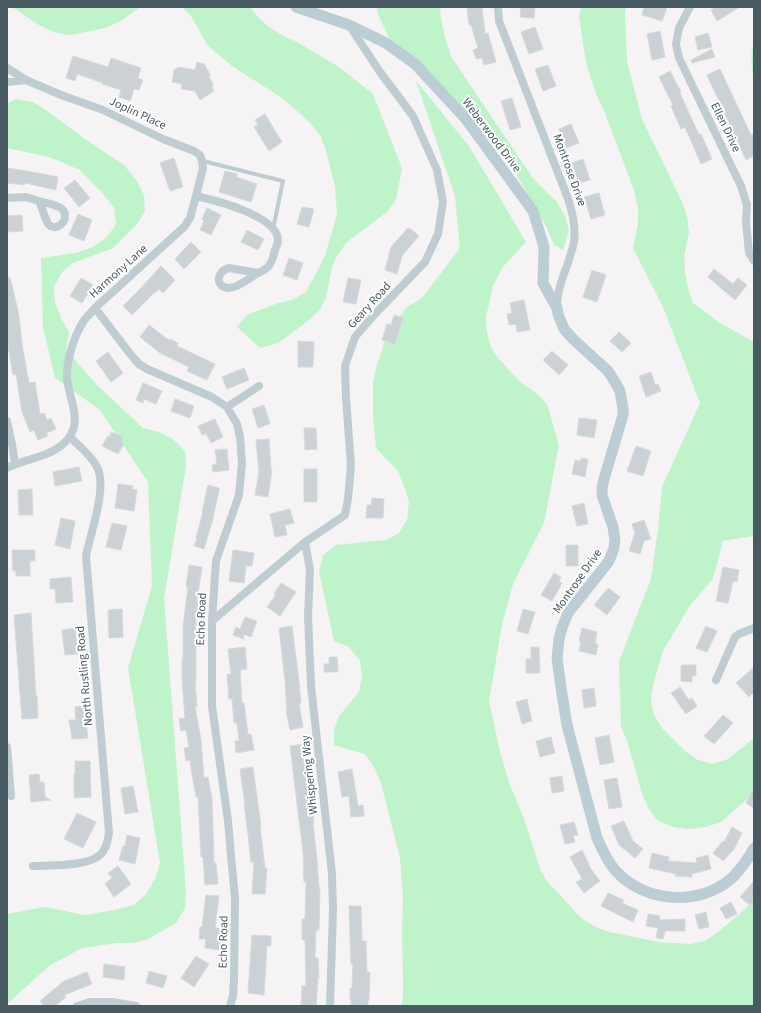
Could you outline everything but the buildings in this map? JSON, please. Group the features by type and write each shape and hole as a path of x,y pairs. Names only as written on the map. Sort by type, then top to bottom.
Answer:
{"street":[{"name":"Weberwood Drive","path":"296,7 349,25 386,43 415,64 465,118 533,211 544,247 543,284 557,308"},
{"name":"Montrose Drive","path":"498,7 499,21 571,206 574,228 573,243 560,287 557,308 558,314 564,329 608,371 620,391 623,409 621,424 602,488 602,495 614,534 614,548 609,561 568,613 562,628 558,650 559,673 567,725 597,838 610,864 623,878 647,892 675,898 703,894 720,886 738,872 754,848"},
{"name":"Ellen Drive","path":"690,7 678,28 676,44 679,58 741,186 747,205 746,222 749,253 754,261"},
{"name":"Geary Road","path":"212,621 305,542 345,515 351,466 345,366 355,337 425,262 438,234 444,202 437,170 413,116 380,72 349,25"},
{"name":"Joplin Place","path":"7,68 26,80 61,95 103,110 163,139 194,151 200,155 202,161"},
{"name":"Joplin Place","path":"7,82 26,80"},
{"path":"202,161 203,168 196,196 239,208 266,222 276,234 278,241 269,267 258,273"},
{"name":"Harmony Lane","path":"70,437 75,426 75,414 67,377 68,366 71,351 83,322 95,308 184,227 190,218 196,196"},
{"path":"7,198 26,198 39,201"},
{"name":"Echo Road","path":"95,308 139,364 147,369 212,397 227,407 237,424 240,437 242,463 239,496 216,562 212,621 212,706 228,821 235,898 234,980 233,996 230,1006"},
{"path":"227,407 259,386"},
{"path":"7,421 15,464"},
{"path":"7,468 53,451 70,437"},
{"name":"North Rustling Road","path":"33,866 75,864 92,860 100,855 104,850 108,842 109,833 86,561 87,550 100,497 100,475 91,458 70,437"},
{"name":"Whispering Way","path":"305,542 310,570 308,616 311,686 332,874 333,910 330,1006"},
{"path":"716,680 735,637 754,628"},
{"path":"7,747 11,796"},
{"path":"77,1006 90,1002 136,1006"}],"lane":[{"path":"202,161 283,181 273,229"}],"green space":[{"path":"12,7 140,7 121,21 105,28 70,35 53,32 39,25"},
{"path":"182,7 250,7 270,28 339,67 373,94 402,168 396,200 387,212 347,242 338,254 332,267 326,298 319,311 278,343 260,348 237,327 247,315 278,303 292,300 306,292 325,256 337,214 335,187 326,151 320,135 310,123 285,100 232,66 208,46 191,16"},
{"path":"377,7 440,7 444,33 452,58 533,178 557,202 565,216 569,231 563,250 554,245 546,226 505,155 410,55 389,38 377,12"},
{"path":"581,7 626,7 627,61 642,119 682,202 687,216 689,232 684,257 685,272 693,303 720,323 754,342 754,536 723,541 713,579 691,604 663,651 653,685 651,700 654,715 662,728 685,751 698,760 713,764 728,759 754,738 754,792 721,822 706,827 689,829 673,827 658,821 648,808 642,793 627,741 621,726 619,661 651,579 662,487 700,403 663,307 633,248 638,223 638,208 634,190 603,108 596,94 586,63 579,17"},
{"path":"754,42 754,80 751,61"},
{"path":"416,81 469,146 526,242 502,268 493,286 486,317 487,332 491,348 499,359 520,382 535,392 547,404 559,445 544,523 513,584 502,625 489,701 500,752 510,785 525,821 540,869 547,881 581,918 594,926 609,932 659,942 690,944 705,941 718,932 754,900 754,1006 401,1006 403,998 403,897 400,858 381,783 375,769 365,754 334,745 334,730 339,716 359,692 362,677 360,661 349,647 334,641 319,571 323,555 336,545 386,540 399,533 407,520 409,502 398,471 376,448 373,417 373,383 376,368 387,334 407,307 422,298 460,248 455,196"},
{"path":"15,99 33,102 124,165 137,181 144,195 145,211 137,224 113,248 73,263 62,272 54,287 55,302 61,318 69,332 66,350 97,385 143,428 159,432 173,439 185,451 186,466 164,598 186,892 185,908 176,923 148,939 133,943 117,943 82,948 49,966 7,1004 7,914 45,907 85,915 134,905 146,894 155,879 160,863 128,668 152,586 148,482 100,410 55,378 43,327 41,258 76,253 93,247 107,237 116,224 114,208 104,195 80,170 49,157 7,148 7,104"}]}
